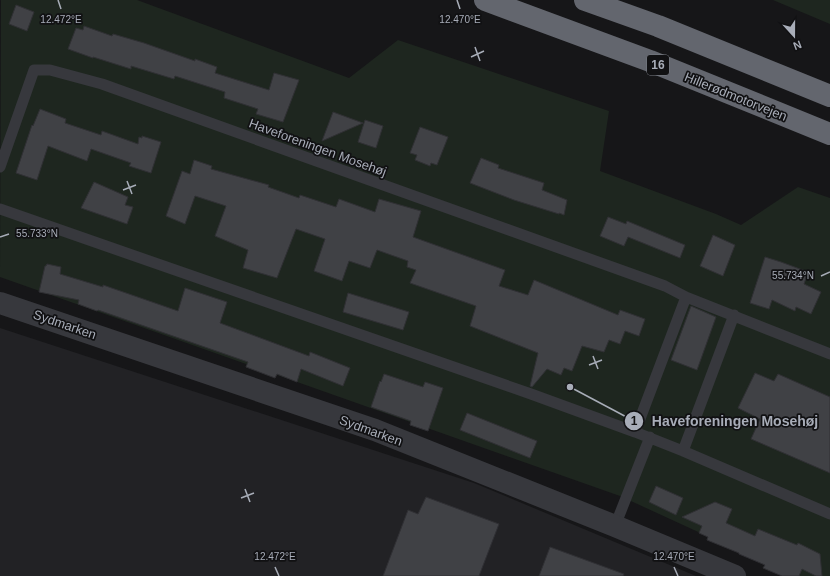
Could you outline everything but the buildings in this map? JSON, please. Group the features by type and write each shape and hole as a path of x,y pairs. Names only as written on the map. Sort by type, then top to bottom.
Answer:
{"highway":[{"name":"Hillerødmotorvejen","path":"485,0 650,61 830,134"},
{"path":"585,0 658,26 830,96"}],"street":[{"name":"Sydmarken","path":"0,303 375,430 615,526 735,576"}],"lane":[{"name":"Haveforeningen Mosehøj","path":"0,167 34,70 50,70 117,90 665,286 686,297 830,354"},
{"path":"0,209 650,437 830,514"},
{"path":"635,432 686,297"},
{"path":"683,451 734,315"},
{"path":"615,526 650,437"}],"shaded area":[{"path":"1,0 137,0 349,78 398,40 609,111 600,171 716,214 741,225 798,187 830,198 830,576 794,576 620,496 0,277"},
{"path":"773,0 830,0 830,24"},
{"path":"0,328 474,483 696,576 0,576"}],"place":[{"name":"Haveforeningen Mosehøj","path":"570,387"}]}
